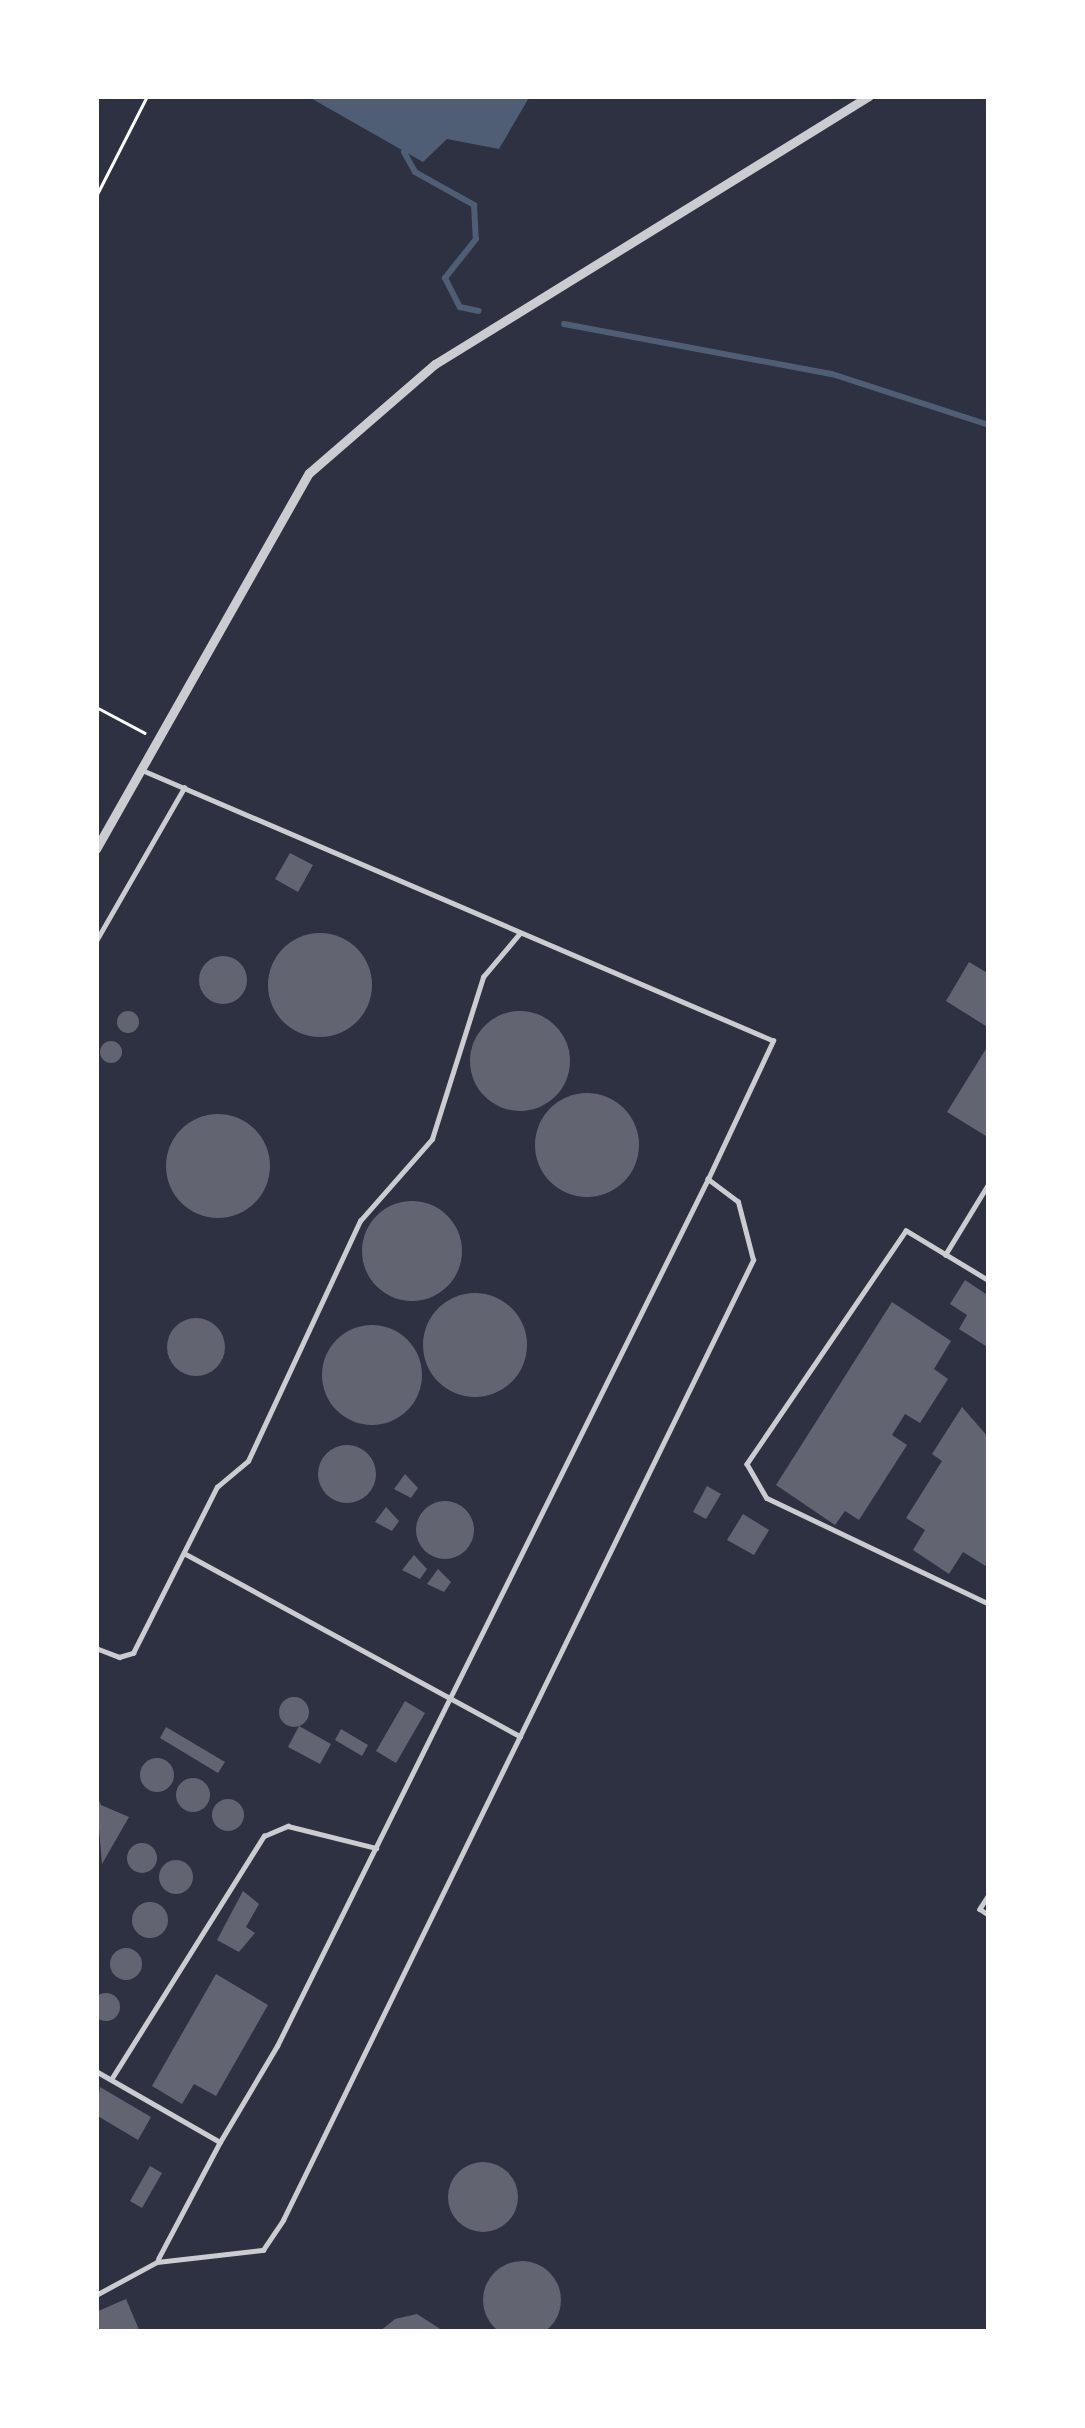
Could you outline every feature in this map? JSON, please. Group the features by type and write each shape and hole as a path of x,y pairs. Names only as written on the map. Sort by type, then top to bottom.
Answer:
{"street":[{"path":"96,849 309,473 435,364 869,96"}],"lane":[{"path":"141,770 772,1041 376,1848 157,2262"},
{"path":"96,941 184,788"},
{"path":"96,1648 118,1657 133,1653 217,1487 248,1461 360,1221 432,1139 483,977 520,932"},
{"path":"96,2295 157,2262 263,2250 273,2235 753,1260 738,1202 708,1179"},
{"path":"945,1255 989,1183"},
{"path":"989,1281 906,1231 747,1464 767,1498 989,1604"},
{"path":"184,1553 520,1736"},
{"path":"111,2080 264,1836 288,1826 376,1848"},
{"path":"989,1895 980,1909 989,1915"},
{"path":"96,2071 220,2142"}],"path":[{"path":"96,196 147,96"},
{"path":"96,707 158,739"}],"water":[{"path":"307,96 530,96 499,149 447,139 423,162"}],"building":[{"path":"290,853 313,865 298,892 275,879"},
{"path":"320,933 340,937 357,948 368,965 372,985 368,1005 357,1022 340,1033 320,1037 300,1033 283,1022 272,1005 268,985 272,965 283,948 300,937"},
{"path":"223,956 240,963 247,980 240,997 223,1004 206,997 199,980 206,963"},
{"path":"969,962 989,974 989,1028 946,1001"},
{"path":"128,1011 139,1022 128,1033 117,1022"},
{"path":"520,1011 539,1015 555,1026 566,1042 570,1061 566,1080 555,1096 539,1107 520,1111 501,1107 485,1096 474,1080 470,1061 474,1042 485,1026 501,1015"},
{"path":"111,1041 122,1052 111,1063 100,1052"},
{"path":"989,1044 989,1132 986,1136 947,1112"},
{"path":"587,1093 607,1097 624,1108 635,1125 639,1145 635,1165 624,1182 607,1193 587,1197 567,1193 550,1182 539,1165 535,1145 539,1125 550,1108 567,1097"},
{"path":"218,1114 238,1118 255,1129 266,1146 270,1166 266,1186 255,1203 238,1214 218,1218 198,1214 181,1203 170,1186 166,1166 170,1146 181,1129 198,1118"},
{"path":"412,1201 431,1204 448,1215 459,1232 459,1270 448,1287 431,1298 412,1301 393,1298 376,1287 365,1270 362,1251 365,1232 376,1215 393,1204"},
{"path":"965,1280 989,1296 989,1348 959,1329 967,1315 950,1304"},
{"path":"475,1293 495,1297 518,1316 527,1345 523,1365 504,1388 475,1397 455,1393 432,1374 423,1345 427,1325 446,1302"},
{"path":"892,1302 951,1341 934,1369 948,1379 920,1423 905,1414 892,1435 907,1445 859,1520 845,1511 835,1525 776,1485"},
{"path":"196,1318 217,1326 225,1347 217,1368 196,1376 175,1368 167,1347 175,1326"},
{"path":"372,1325 391,1329 407,1340 418,1356 422,1375 418,1394 407,1410 391,1421 372,1425 353,1421 337,1410 326,1394 322,1375 326,1356 337,1340 353,1329"},
{"path":"962,1407 989,1438 989,1568 963,1552 949,1574 913,1550 925,1530 906,1518 942,1461 932,1454"},
{"path":"347,1445 367,1454 376,1474 367,1494 347,1503 327,1494 318,1474 327,1454"},
{"path":"405,1474 418,1488 411,1498 394,1489"},
{"path":"707,1486 721,1494 706,1519 693,1512"},
{"path":"445,1501 466,1509 474,1530 466,1551 445,1559 424,1551 416,1530 424,1509"},
{"path":"386,1507 399,1521 392,1531 375,1522"},
{"path":"743,1514 769,1530 754,1555 727,1540"},
{"path":"414,1555 427,1569 420,1579 402,1570"},
{"path":"438,1569 451,1582 444,1592 427,1584"},
{"path":"294,1697 309,1712 294,1727 279,1712"},
{"path":"405,1701 425,1713 396,1763 376,1751"},
{"path":"299,1726 331,1744 320,1764 288,1747"},
{"path":"166,1727 225,1762 218,1773 160,1738"},
{"path":"341,1729 368,1745 362,1756 335,1740"},
{"path":"157,1758 169,1763 174,1775 169,1787 157,1792 145,1787 140,1775 145,1763"},
{"path":"193,1778 205,1783 210,1795 205,1807 193,1812 181,1807 176,1795 181,1783"},
{"path":"96,1794 101,1805 129,1817 102,1864"},
{"path":"228,1799 240,1803 244,1815 240,1827 228,1831 216,1827 212,1815 216,1803"},
{"path":"142,1843 153,1847 157,1858 153,1869 142,1873 131,1869 127,1858 131,1847"},
{"path":"176,1860 188,1865 193,1877 188,1889 176,1894 164,1889 159,1877 164,1865"},
{"path":"243,1891 259,1904 246,1927 255,1933 239,1952 217,1940"},
{"path":"150,1902 162,1908 168,1920 162,1932 150,1938 138,1932 132,1920 138,1908"},
{"path":"126,1948 138,1952 142,1964 138,1976 126,1980 114,1976 110,1964 114,1952"},
{"path":"216,1974 268,2005 216,2096 194,2084 182,2104 152,2086"},
{"path":"106,1993 116,1997 120,2007 116,2017 106,2021 96,2017 92,2007 96,1997"},
{"path":"100,2087 151,2117 138,2140 96,2115"},
{"path":"483,2162 508,2172 518,2197 508,2222 483,2232 458,2222 448,2197 458,2172"},
{"path":"150,2166 162,2173 142,2208 130,2201"},
{"path":"522,2261 550,2272 561,2300 550,2328 522,2339 494,2328 483,2300 494,2272"},
{"path":"126,2299 140,2332 96,2332 96,2312"},
{"path":"417,2314 445,2332 379,2332 395,2319"}],"waterway":[{"path":"404,152 415,172 474,205 476,239 445,278 460,307 479,311"},
{"path":"564,324 832,374 989,425"}]}
